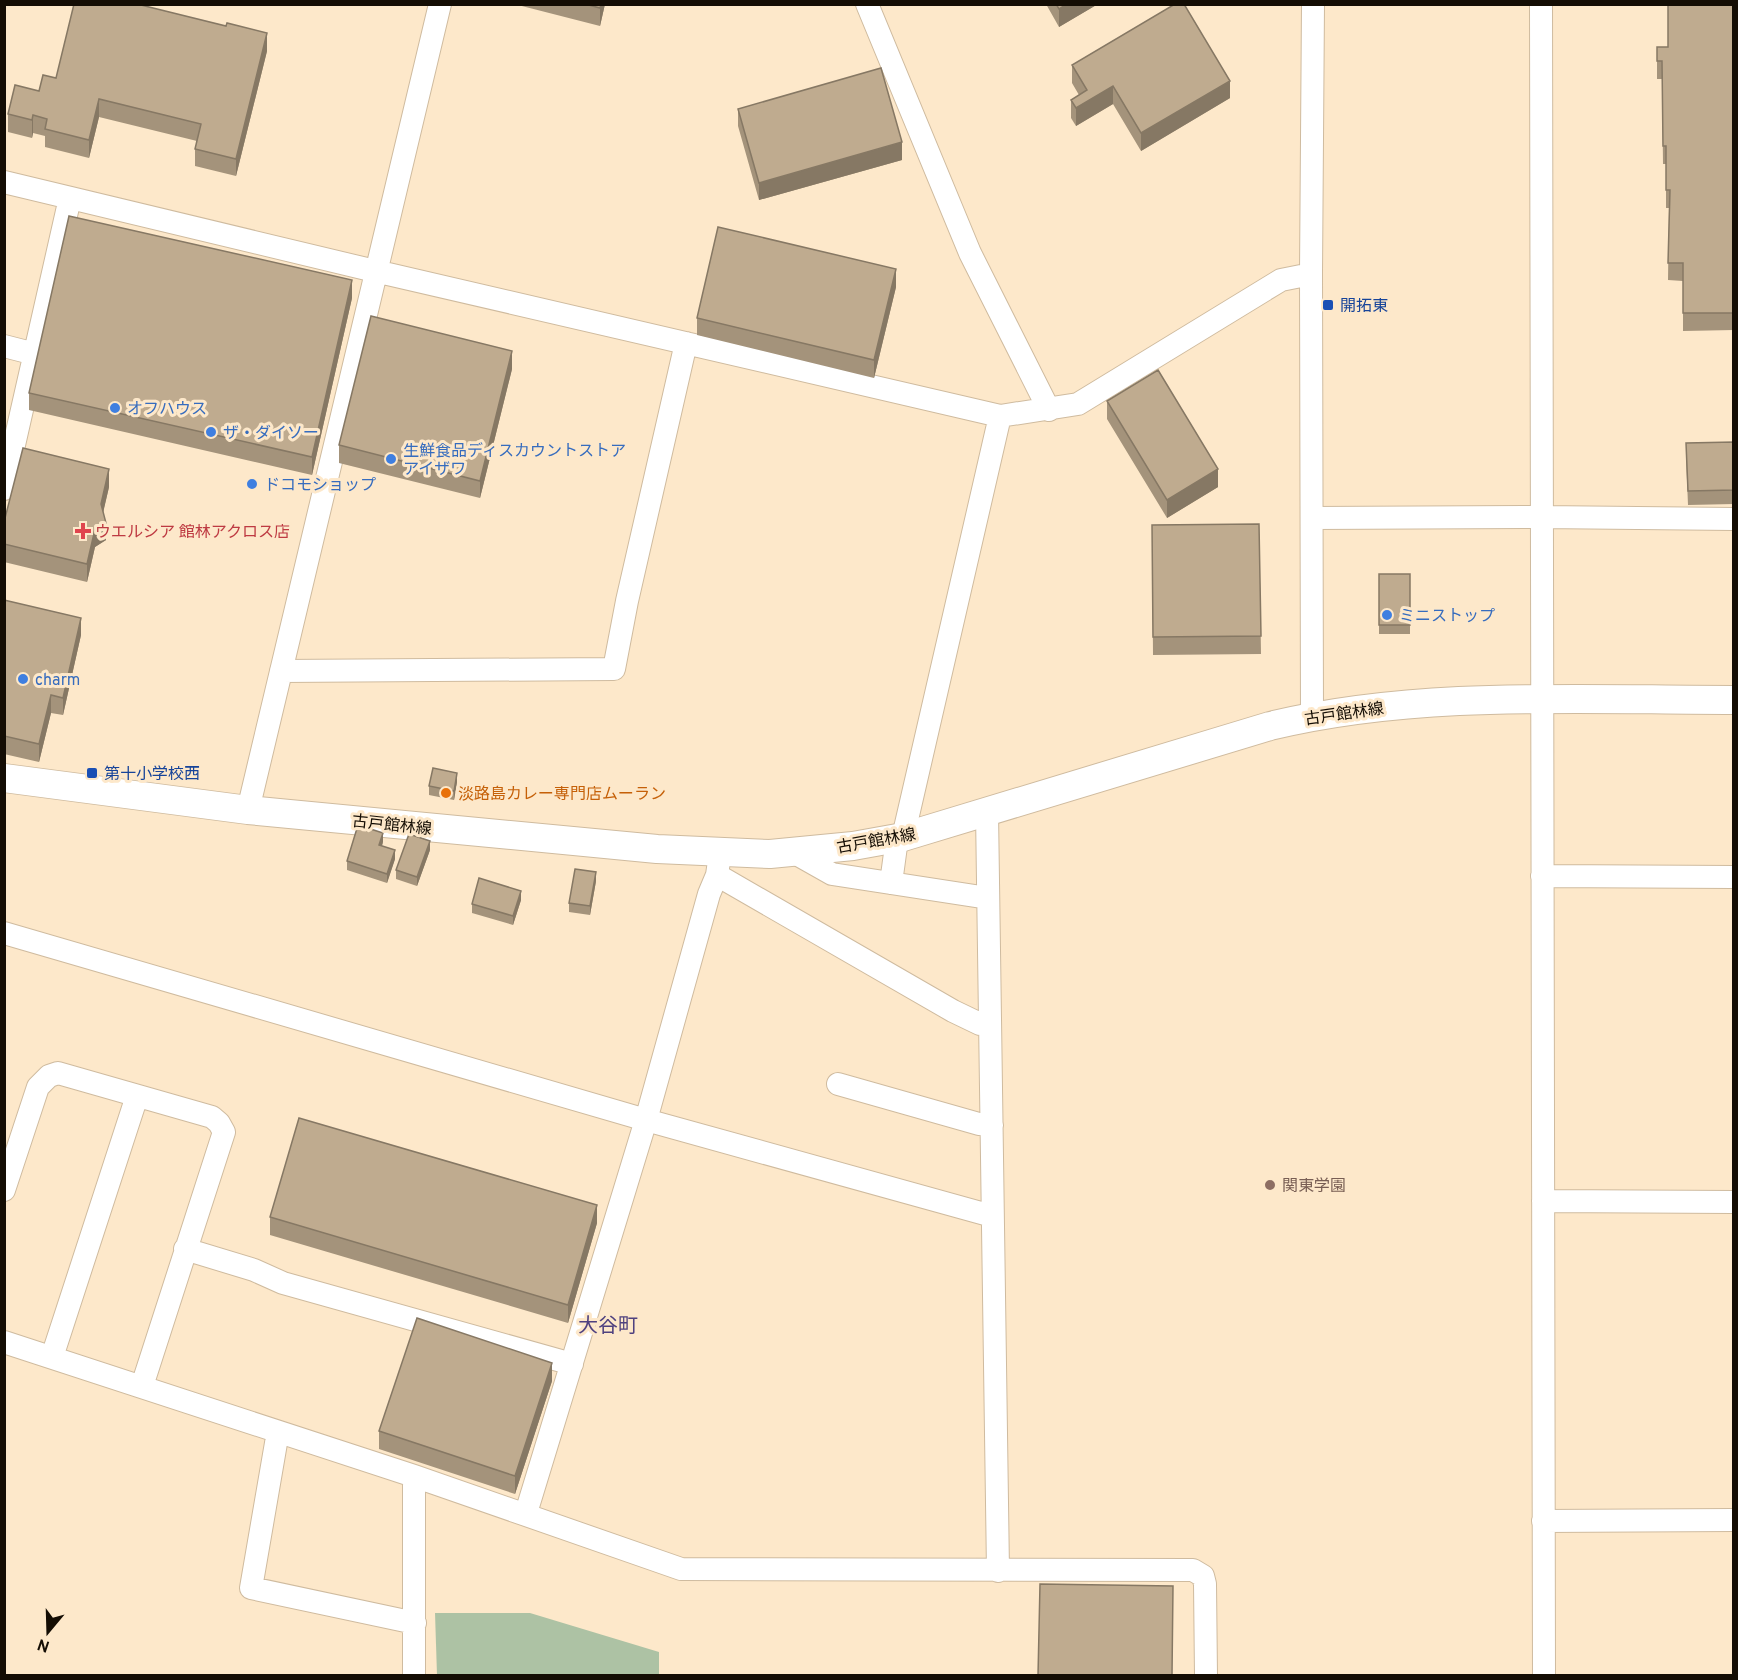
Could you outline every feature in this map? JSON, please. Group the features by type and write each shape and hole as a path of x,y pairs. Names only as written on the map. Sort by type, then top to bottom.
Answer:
{"main road":[{"name":"古戸館林線","path":"4,778 248,810 657,849 718,864 903,837 1270,726 1312,716 1428,703 1542,699 1734,700"}],"street":[{"path":"248,810 440,4"},
{"path":"867,4 970,253 1049,410"},
{"path":"1312,716 1313,4"},
{"path":"1542,4 1544,1676"},
{"path":"4,182 375,272 1000,416 1078,404 1281,280 1311,274"},
{"path":"4,489 70,198"},
{"path":"281,671 614,669 627,601 686,343"},
{"path":"4,346 35,354"},
{"path":"891,883 896,846 903,837 1000,416"},
{"path":"1312,518 1541,516 1734,519"},
{"path":"987,812 998,1570"},
{"path":"793,852 832,874 988,898"},
{"path":"526,1513 646,1120 718,864 954,1011 980,1024 990,1024"},
{"path":"1542,876 1734,877"},
{"path":"4,933 646,1120 992,1216"},
{"path":"4,1190 38,1087 49,1076 58,1072 212,1117 219,1123 224,1132 142,1386"},
{"path":"838,1084 979,1124 992,1125"},
{"path":"52,1357 137,1096"},
{"path":"1543,1201 1734,1203"},
{"path":"185,1249 255,1270 283,1283 572,1364"},
{"path":"4,1342 526,1513 681,1569 1193,1570 1203,1576 1205,1584 1206,1676"},
{"path":"279,1432 251,1588 415,1623"},
{"path":"414,1476 414,1676"},
{"path":"1543,1521 1734,1520"}],"green space":[{"path":"435,1613 530,1613 659,1652 659,1675 437,1675"}],"building":[{"path":"74,4 137,4 226,26 227,23 267,33 236,159 195,149 201,124 99,99 89,140 45,129 47,119 33,115 32,120 8,114 15,85 39,91 43,75 56,78"},
{"path":"585,4 601,4 600,8"},
{"path":"1056,4 1067,4 1059,9"},
{"path":"1175,4 1184,4 1230,81 1141,133 1113,86 1076,108 1071,100 1087,90 1072,65"},
{"path":"1668,4 1734,4 1734,313 1683,313 1683,263 1668,263 1670,190 1666,190 1662,61 1657,61 1657,47 1668,47"},
{"path":"881,68 902,142 759,183 738,109"},
{"path":"69,216 352,280 312,457 29,393"},
{"path":"718,227 896,269 874,360 697,318"},
{"path":"371,316 512,351 480,481 339,445"},
{"path":"1158,370 1218,469 1167,500 1107,401"},
{"path":"1734,442 1734,490 1688,491 1686,443"},
{"path":"23,448 109,469 101,504 106,523 95,529 87,564 4,544 4,522"},
{"path":"1259,524 1261,636 1153,637 1152,525"},
{"path":"1379,574 1410,574 1410,625 1379,625"},
{"path":"4,600 81,618 63,698 51,695 39,744 4,736"},
{"path":"433,768 457,773 454,791 429,786"},
{"path":"358,825 383,833 379,845 395,850 387,874 347,861"},
{"path":"409,834 430,841 417,877 396,870"},
{"path":"575,869 596,872 590,906 569,903"},
{"path":"479,878 521,891 513,916 472,904"},
{"path":"299,1118 597,1205 568,1305 270,1217"},
{"path":"417,1318 552,1363 515,1476 379,1431"},
{"path":"1040,1584 1173,1586 1172,1676 1038,1676"}],"place":[{"name":"開拓東","path":"1328,305"},
{"name":"オフハウス","path":"115,408"},
{"name":"ザ・ダイソー","path":"211,432"},
{"name":"生鮮食品ディスカウントストア アイザワ","path":"391,459"},
{"name":"ドコモショップ","path":"252,484"},
{"name":"ウエルシア 館林アクロス店","path":"83,531"},
{"name":"ミニストップ","path":"1387,615"},
{"name":"charm","path":"23,679"},
{"name":"第十小学校西","path":"92,773"},
{"name":"淡路島カレー専門店ムーラン","path":"446,793"},
{"name":"関東学園","path":"1270,1185"}],"district":[{"name":"大谷町","path":"608,1325"}]}
